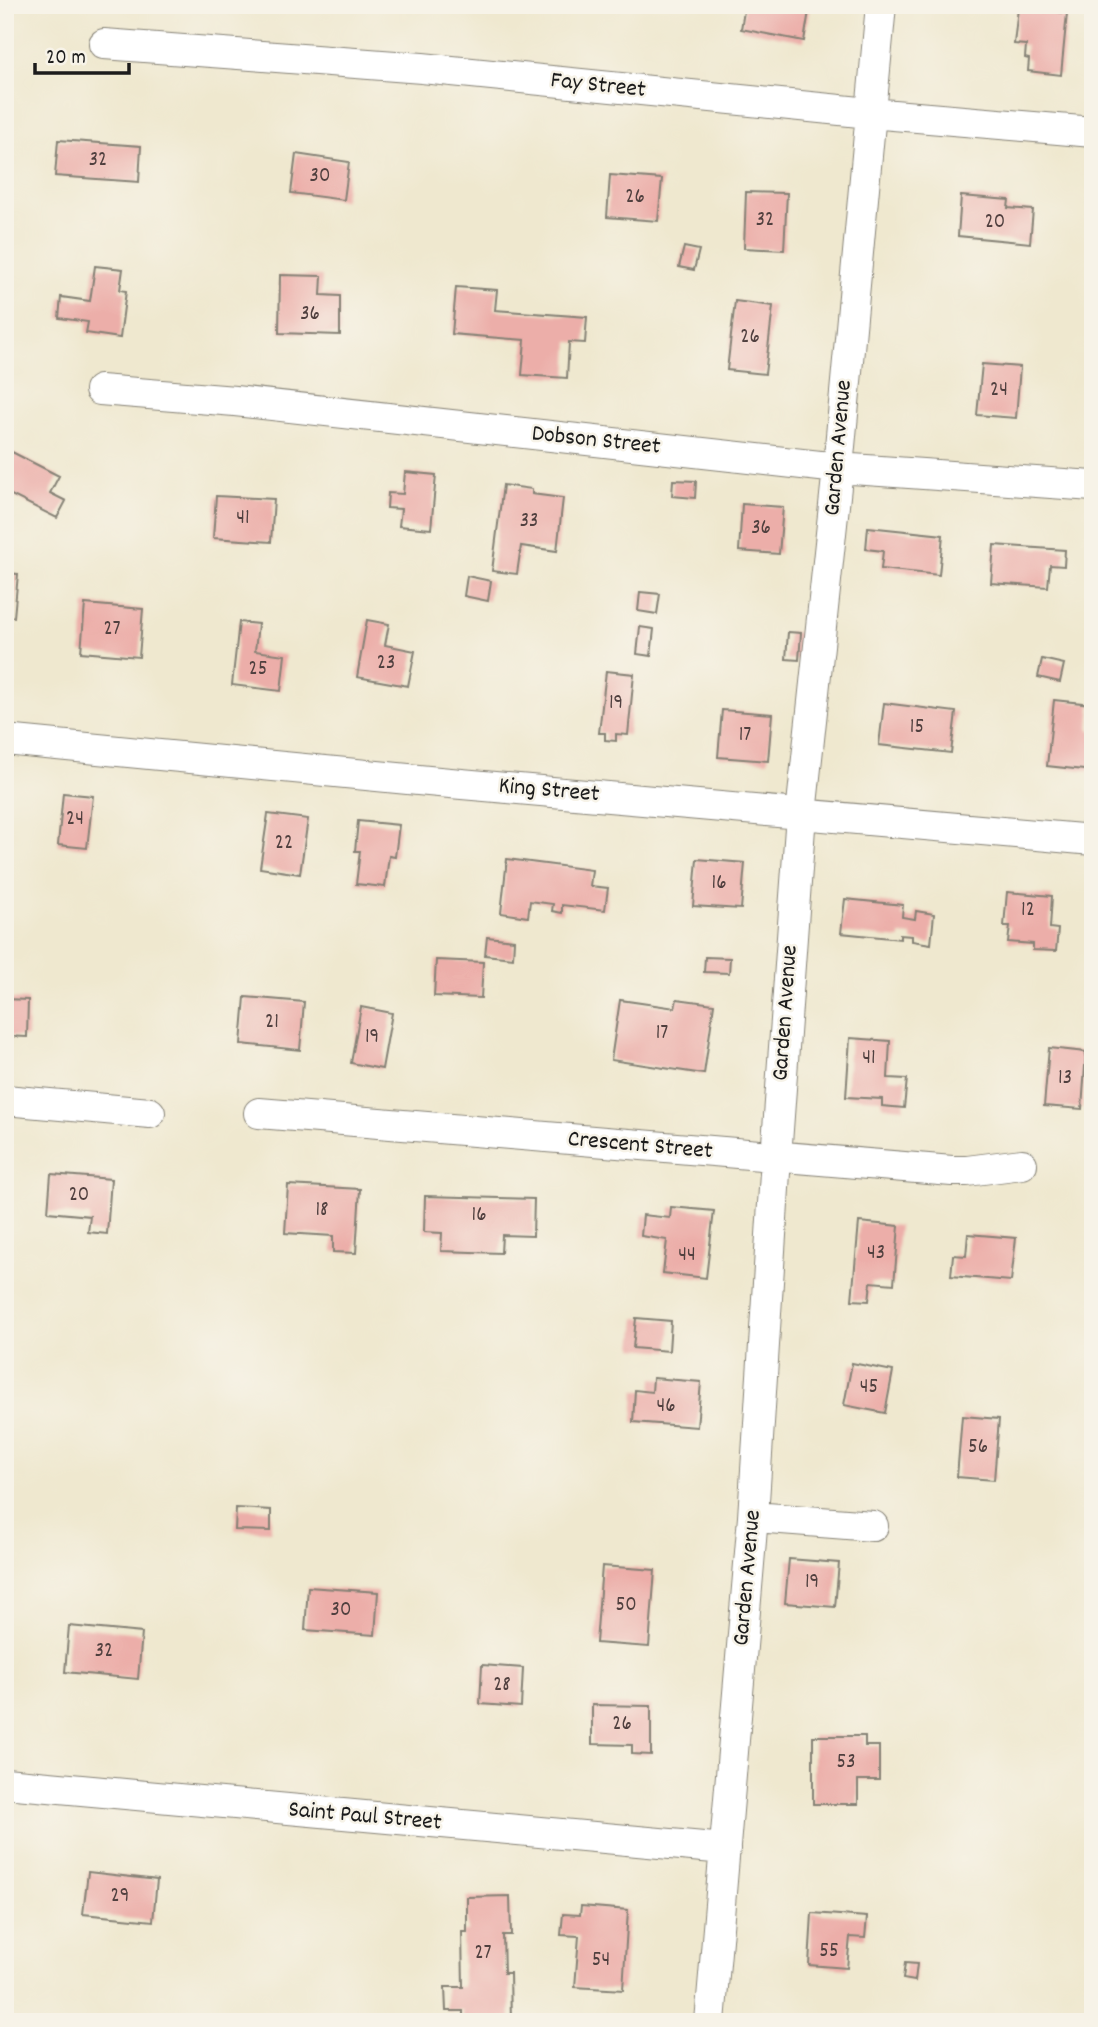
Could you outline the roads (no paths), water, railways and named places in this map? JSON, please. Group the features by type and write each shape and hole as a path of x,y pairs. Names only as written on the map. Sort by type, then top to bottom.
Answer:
{"street":[{"name":"Garden Avenue","path":"709,2022 753,1517 801,814 838,468 881,5"},
{"name":"Fay Street","path":"104,44 422,68 870,113 1093,132"},
{"name":"Dobson Street","path":"100,390 249,402 838,468 1093,486"},
{"name":"King Street","path":"5,740 439,782 1093,839"},
{"path":"5,1100 150,1113"},
{"name":"Crescent Street","path":"259,1113 962,1171 1021,1164"},
{"path":"753,1517 873,1526"},
{"name":"Saint Paul Street","path":"5,1783 725,1849"}]}
